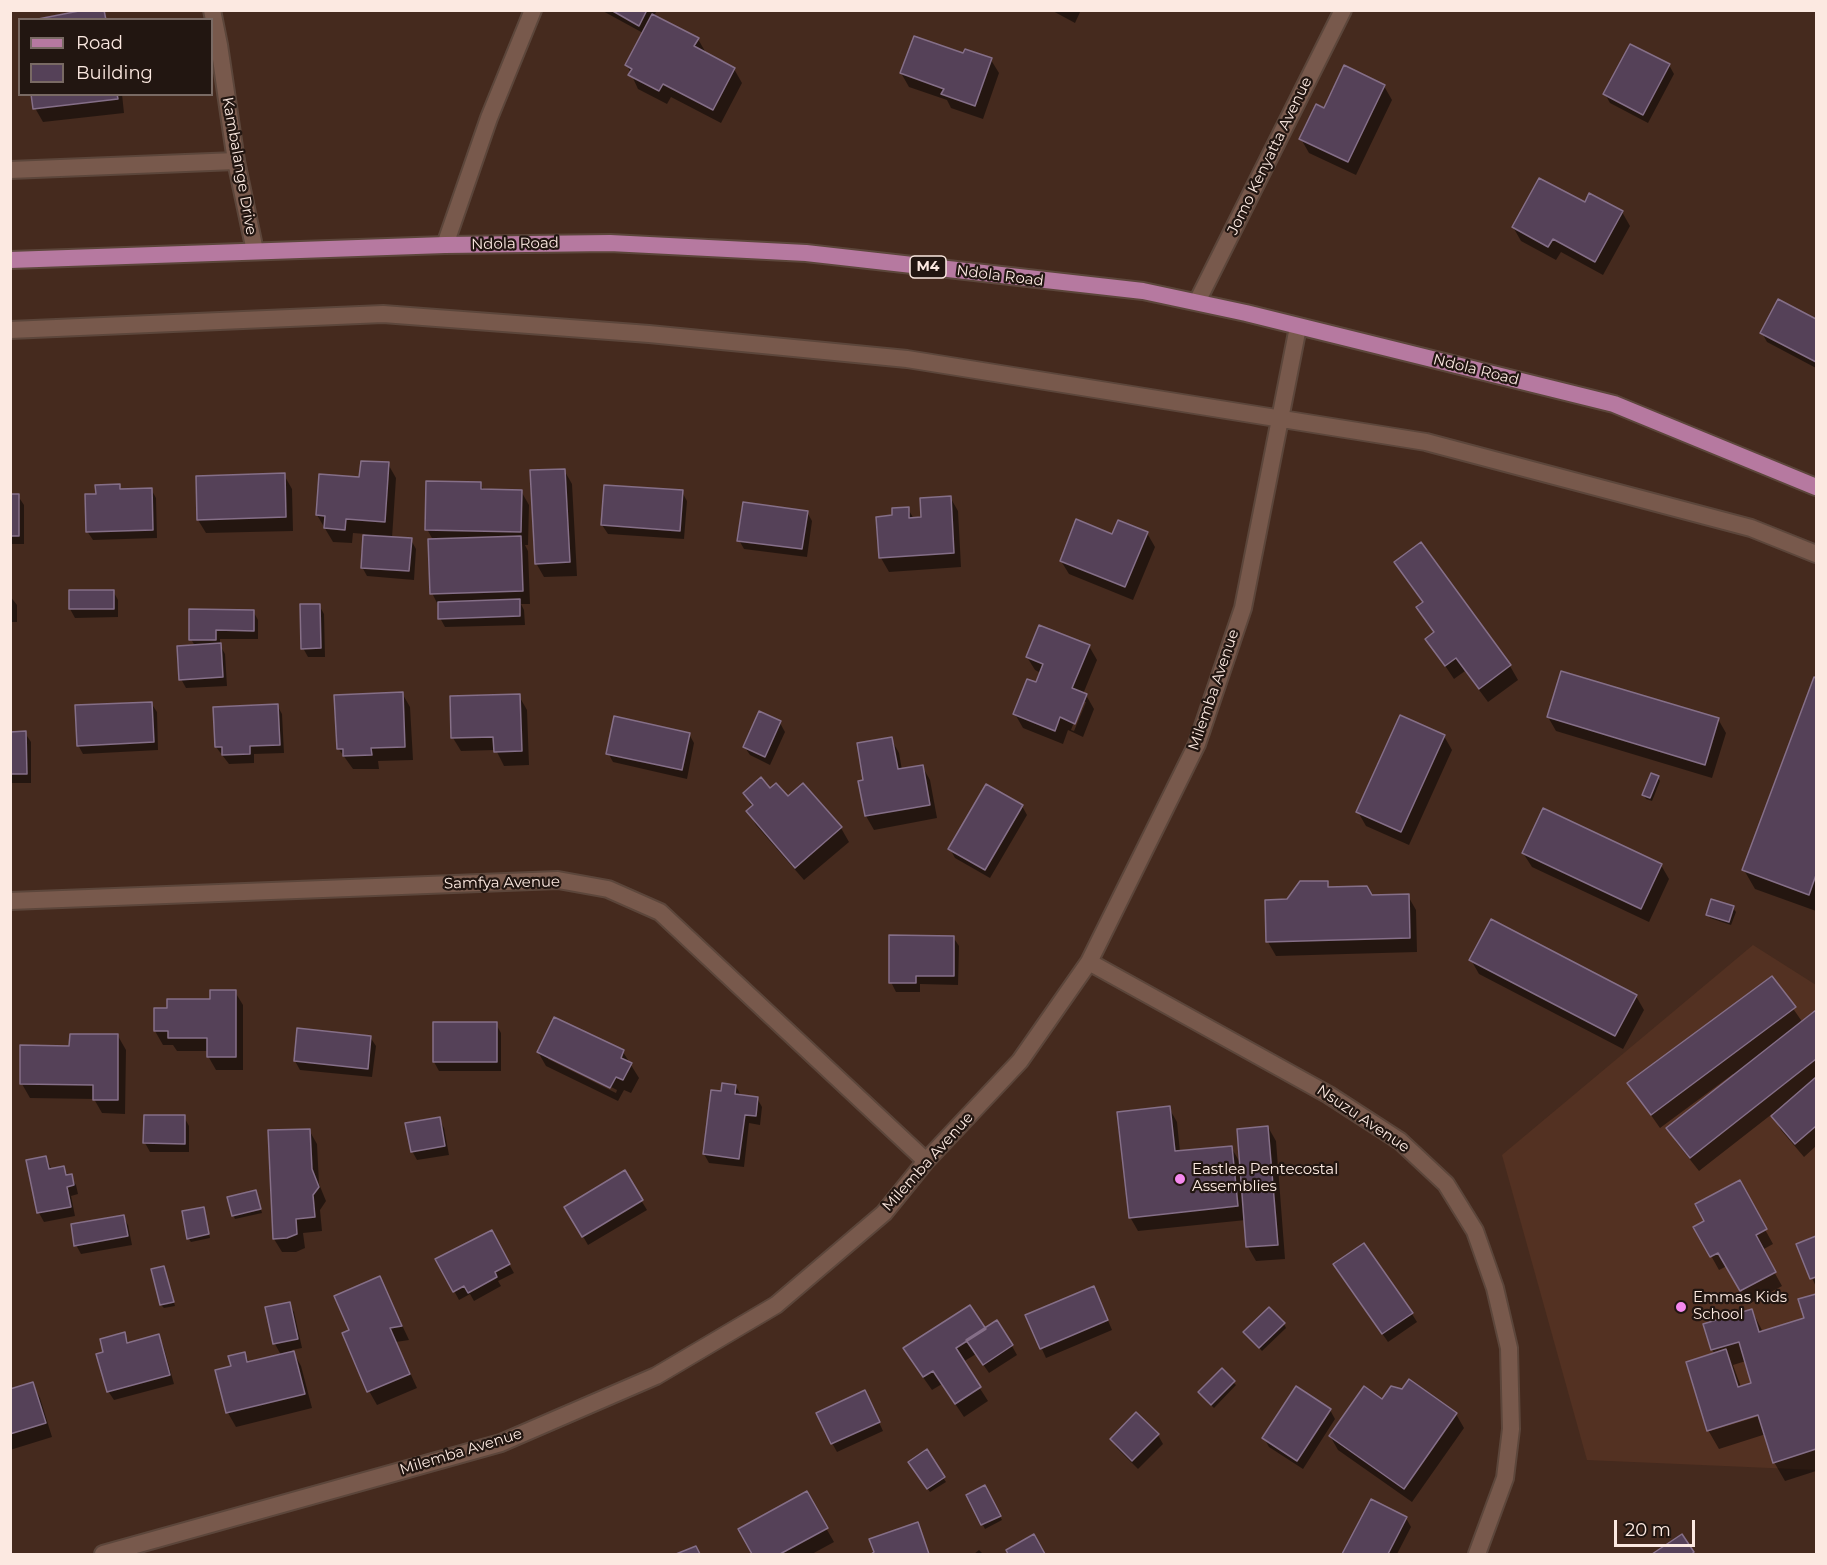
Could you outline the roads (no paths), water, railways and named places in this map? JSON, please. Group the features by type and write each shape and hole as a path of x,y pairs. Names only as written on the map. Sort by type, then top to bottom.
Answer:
{"main road":[{"name":"Ndola Road","path":"10,260 445,245 610,243 806,253 1143,291 1197,302 1614,404 1816,487"}],"street":[{"name":"Kambalange Drive","path":"212,10 236,161 255,251"},
{"path":"445,245 489,118 533,10"},
{"name":"Jomo Kenyatta Avenue","path":"1197,302 1343,10"},
{"path":"10,170 236,161"},
{"path":"10,330 383,314 649,334 907,359 1426,442 1751,528 1816,554"},
{"name":"Milemba Avenue","path":"103,1554 501,1443 656,1376 776,1305 884,1213 926,1161 1020,1061 1089,962 1197,744 1243,608 1298,327"},
{"name":"Samfya Avenue","path":"10,901 558,880 608,889 660,912 926,1161"},
{"name":"Nsuzu Avenue","path":"1089,962 1329,1095 1400,1141 1446,1184 1475,1231 1495,1288 1509,1348 1511,1429 1505,1479 1477,1554"}],"place":[{"name":"Eastlea Pentecostal Assemblies","path":"1180,1179"},
{"name":"Emmas Kids School","path":"1681,1307"}]}
